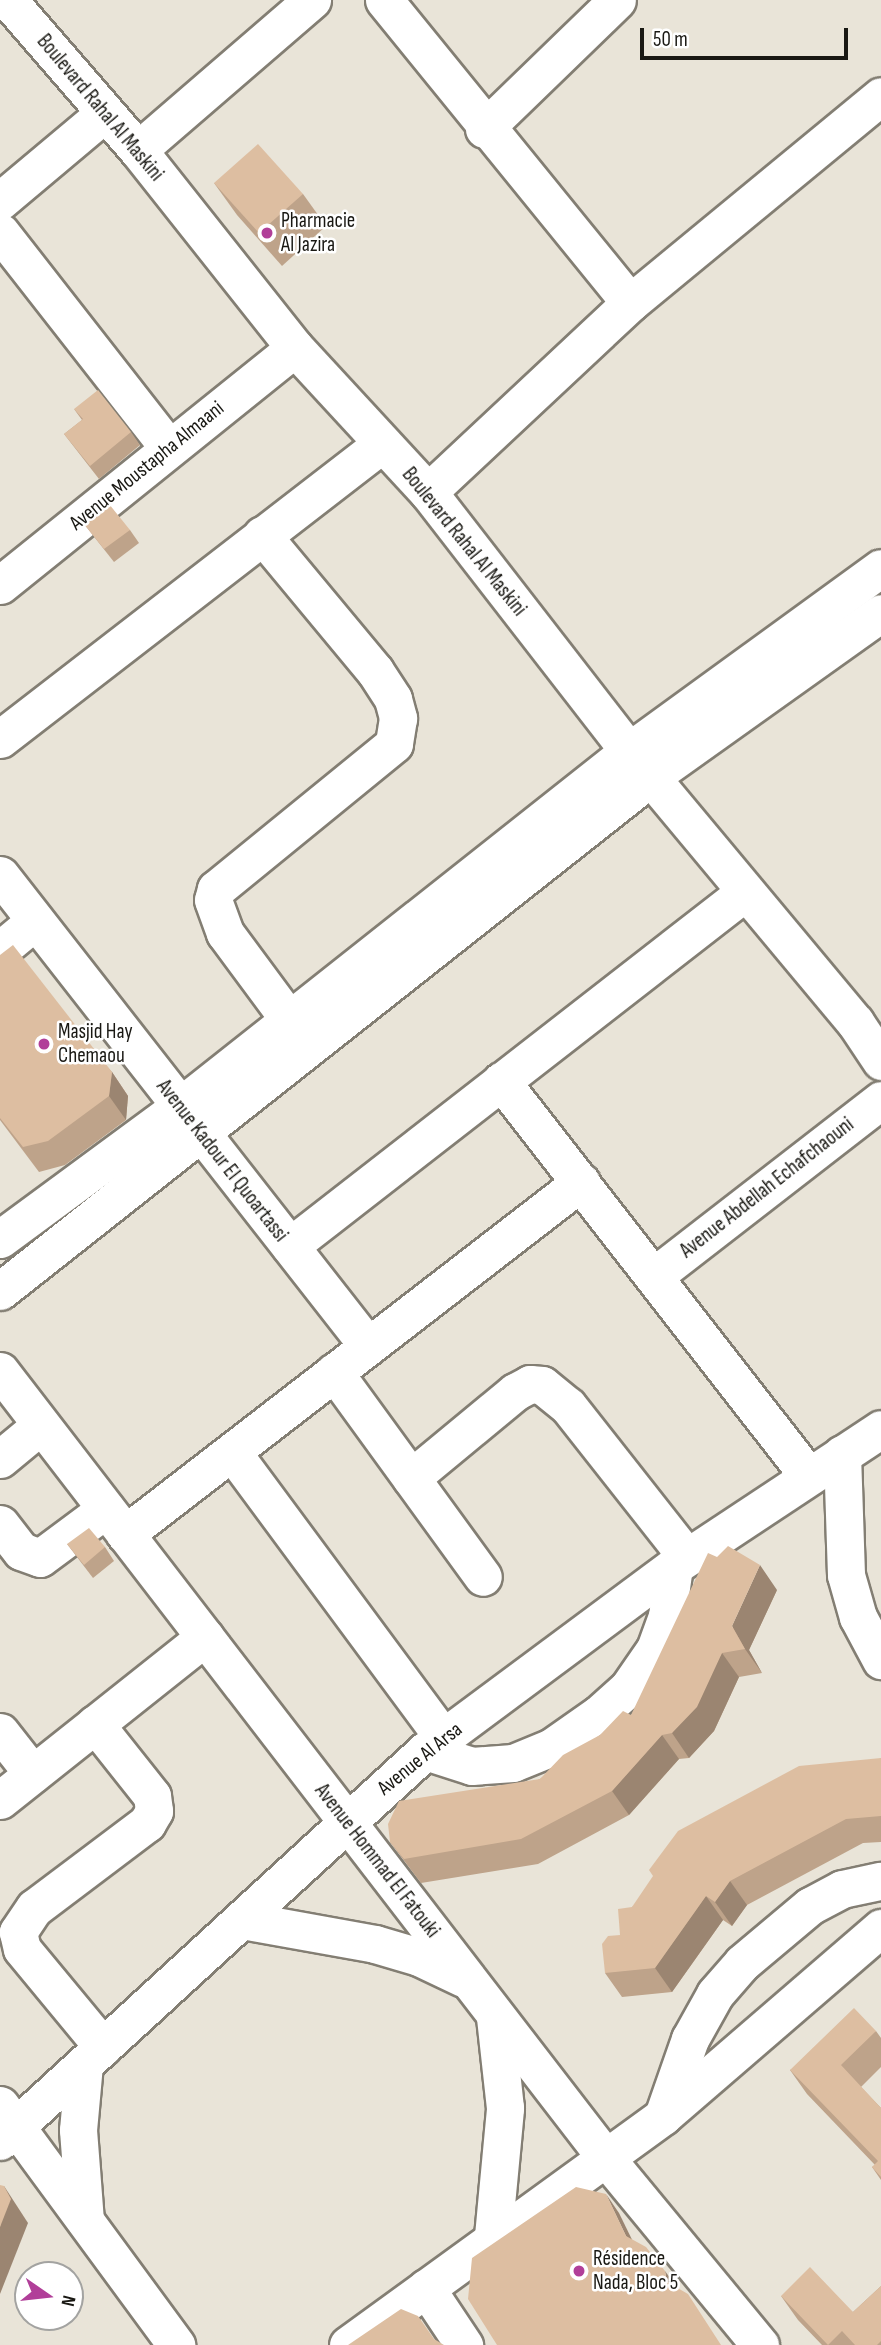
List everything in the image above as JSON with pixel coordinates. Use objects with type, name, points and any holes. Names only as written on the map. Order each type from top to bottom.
[{"type":"street","name":"Boulevard Rahal Al Maskini","points":[[8,0],[138,150],[295,348],[428,492],[640,764],[745,892],[868,1012],[881,1061]]},
{"type":"street","points":[[138,150],[312,0]]},
{"type":"street","points":[[384,0],[484,129],[630,303]]},
{"type":"street","points":[[484,129],[617,0]]},
{"type":"street","points":[[428,492],[630,303],[881,96]]},
{"type":"street","points":[[0,201],[105,113]]},
{"type":"street","points":[[0,232],[169,448]]},
{"type":"street","name":"Avenue Moustapha Almaani","points":[[0,585],[295,348]]},
{"type":"street","points":[[0,739],[381,444]]},
{"type":"street","points":[[262,535],[375,671],[393,699],[398,718],[394,744],[216,889],[213,900],[225,933],[299,1032]]},
{"type":"street","points":[[0,1291],[189,1121],[640,764],[881,568]]},
{"type":"street","points":[[640,764],[881,613]]},
{"type":"street","name":"Avenue Kadour El Quoartassi","points":[[0,875],[189,1121],[368,1346]]},
{"type":"street","points":[[290,1246],[745,892]]},
{"type":"street","points":[[0,950],[35,921]]},
{"type":"street","points":[[501,1081],[808,1475]]},
{"type":"street","name":"Avenue Abdellah Echafchaouni","points":[[653,1276],[881,1100]]},
{"type":"street","points":[[0,1239],[189,1121]]},
{"type":"street","points":[[0,1524],[21,1551],[40,1558],[116,1521],[232,1452],[580,1182]]},
{"type":"street","name":"Avenue Hommad El Fatouki","points":[[0,1371],[605,2157],[760,2345]]},
{"type":"street","points":[[334,1372],[483,1577]]},
{"type":"street","points":[[232,1452],[435,1744],[472,1766],[513,1763],[552,1747],[600,1714],[628,1688],[655,1649],[667,1616],[680,1562],[568,1406],[542,1385],[530,1384],[515,1392],[411,1478]]},
{"type":"street","points":[[0,1459],[41,1425]]},
{"type":"street","name":"Avenue Al Arsa","points":[[5,2124],[93,2056],[242,1920],[346,1820],[435,1744],[680,1562],[881,1429]]},
{"type":"street","points":[[842,1454],[846,1575],[858,1617],[881,1660]]},
{"type":"street","points":[[0,1800],[205,1637]]},
{"type":"street","points":[[86,2222],[78,2130],[93,2056],[22,1949],[18,1932],[34,1908],[147,1823],[154,1811],[152,1796],[95,1724]]},
{"type":"street","points":[[0,1732],[33,1774]]},
{"type":"street","points":[[663,2116],[690,2039],[715,1994],[742,1963],[810,1906],[842,1889],[881,1881]]},
{"type":"street","points":[[242,1920],[374,1944],[419,1957],[470,1982]]},
{"type":"street","points":[[348,2345],[494,2236],[663,2116],[881,1928]]},
{"type":"street","points":[[494,2236],[505,2108],[495,2014]]},
{"type":"street","points":[[5,2124],[86,2222],[176,2345]]},
{"type":"street","points":[[426,2288],[464,2345]]},
{"type":"building","points":[[258,144],[303,194],[259,233],[214,183]]},
{"type":"building","points":[[98,390],[131,432],[90,466],[64,434],[83,419],[74,409]]},
{"type":"building","points":[[109,504],[130,530],[104,549],[84,524]]},
{"type":"building","name":"Masjid Hay Chemaou","points":[[13,945],[112,1072],[109,1096],[48,1141],[23,1147],[0,1118],[0,955]]},
{"type":"building","points":[[89,1528],[105,1547],[84,1565],[67,1544]]},
{"type":"building","points":[[728,1546],[760,1565],[732,1626],[745,1649],[722,1653],[697,1707],[672,1733],[662,1735],[612,1791],[521,1839],[404,1859],[390,1842],[388,1824],[399,1801],[540,1779],[563,1755],[600,1735],[623,1711],[631,1715],[708,1553],[717,1557]]},
{"type":"building","points":[[881,1758],[881,1816],[846,1819],[730,1881],[715,1902],[706,1896],[655,1968],[605,1973],[602,1944],[608,1936],[620,1935],[618,1909],[632,1907],[653,1876],[649,1870],[678,1831],[799,1766]]},
{"type":"building","points":[[854,2008],[876,2031],[841,2065],[881,2108],[881,2177],[872,2167],[878,2161],[790,2070]]},
{"type":"building","points":[[0,2185],[4,2186],[11,2199],[0,2227]]},
{"type":"building","name":"Résidence Nada, Bloc 5","points":[[576,2187],[606,2194],[626,2236],[646,2247],[665,2271],[667,2282],[688,2294],[721,2345],[497,2345],[468,2299],[472,2258]]},
{"type":"building","points":[[810,2267],[853,2312],[881,2286],[881,2341],[877,2345],[855,2345],[842,2331],[828,2345],[781,2296]]},
{"type":"building","points":[[401,2309],[418,2316],[434,2339],[444,2345],[348,2345]]},
{"type":"place","name":"Pharmacie Al Jazira","points":[[267,233]]},
{"type":"place","name":"Masjid Hay Chemaou","points":[[44,1044]]},
{"type":"place","name":"Résidence Nada, Bloc 5","points":[[579,2271]]}]
